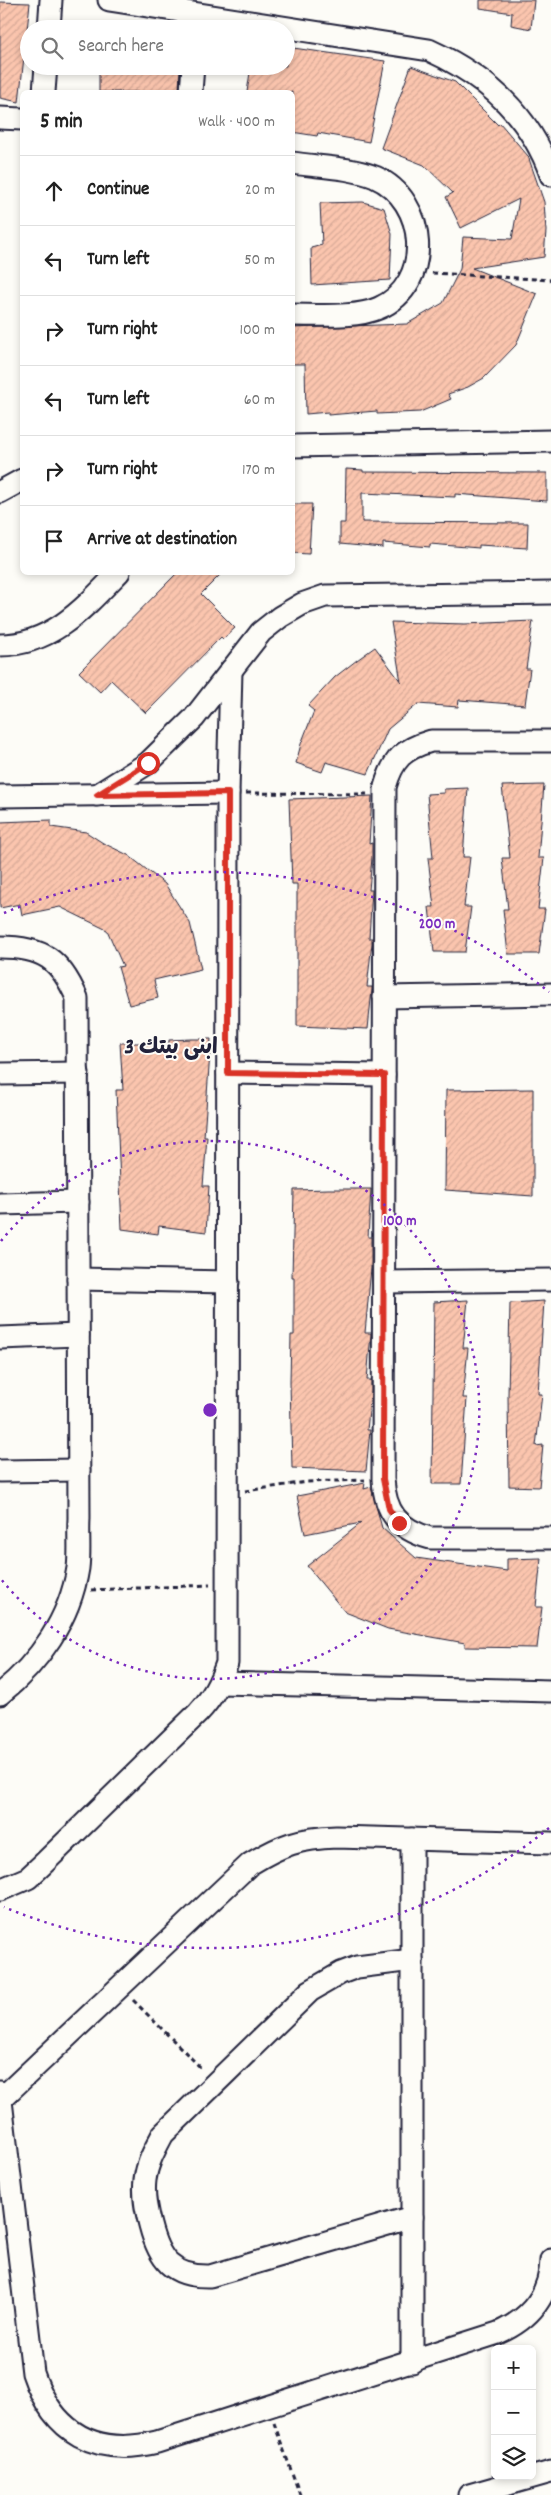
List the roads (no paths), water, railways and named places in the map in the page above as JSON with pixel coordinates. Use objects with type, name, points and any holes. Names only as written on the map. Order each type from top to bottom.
[{"type":"street","points":[[49,20],[51,0]]},
{"type":"street","points":[[109,0],[191,20]]},
{"type":"street","points":[[295,33],[429,50],[456,62],[481,78],[503,98],[523,121],[539,146],[551,175]]},
{"type":"street","points":[[44,90],[45,75]]},
{"type":"street","points":[[191,90],[192,75]]},
{"type":"street","points":[[0,118],[20,119]]},
{"type":"street","points":[[295,164],[358,172],[376,178],[391,188],[404,201],[413,217],[418,235],[418,254],[414,272],[406,287],[394,300],[379,308],[362,313],[295,316]]},
{"type":"street","points":[[295,446],[551,440]]},
{"type":"street","points":[[0,492],[20,481]]},
{"type":"street","points":[[0,645],[18,645],[47,635],[73,618],[116,575]]},
{"type":"street","points":[[97,795],[148,763],[194,718],[231,670],[268,627],[302,604],[325,596],[551,593]]},
{"type":"street","points":[[0,1890],[11,1887],[28,1878],[198,1713],[211,1699],[220,1683],[227,1663],[228,793],[231,670]]},
{"type":"street","points":[[551,741],[430,741],[414,746],[400,756],[390,770],[385,794],[383,1479],[389,1509],[399,1523],[413,1533],[430,1538],[551,1538]]},
{"type":"street","points":[[0,796],[228,793]]},
{"type":"street","points":[[0,947],[29,949],[51,959],[67,976],[77,998],[78,1073],[78,1568],[66,1609],[46,1647],[18,1680],[0,1694]]},
{"type":"street","points":[[384,997],[551,994]]},
{"type":"street","points":[[0,1074],[78,1073]]},
{"type":"street","points":[[228,1073],[384,1075]]},
{"type":"street","points":[[0,1204],[78,1202]]},
{"type":"street","points":[[78,1279],[228,1282]]},
{"type":"street","points":[[384,1282],[551,1280]]},
{"type":"street","points":[[0,1338],[78,1335]]},
{"type":"street","points":[[0,1471],[78,1470]]},
{"type":"street","points":[[220,1683],[551,1691]]},
{"type":"street","points":[[551,1843],[313,1838],[276,1848],[250,1864],[120,1987],[0,2095],[34,2373],[41,2395],[53,2414],[70,2430],[90,2441],[112,2447],[135,2447],[412,2362],[514,2326],[528,2315],[539,2302],[546,2287],[551,2260]]},
{"type":"street","points":[[412,1839],[412,2362]]},
{"type":"street","points":[[412,1960],[357,1968],[325,1981],[310,1991],[163,2134],[151,2156],[145,2180],[144,2205],[156,2248],[165,2261],[178,2271],[194,2276],[210,2276],[412,2217]]},
{"type":"street","points":[[469,2495],[551,2472]]},
{"type":"district","name":"ابنى بيتك 3","points":[[171,1048]]}]
